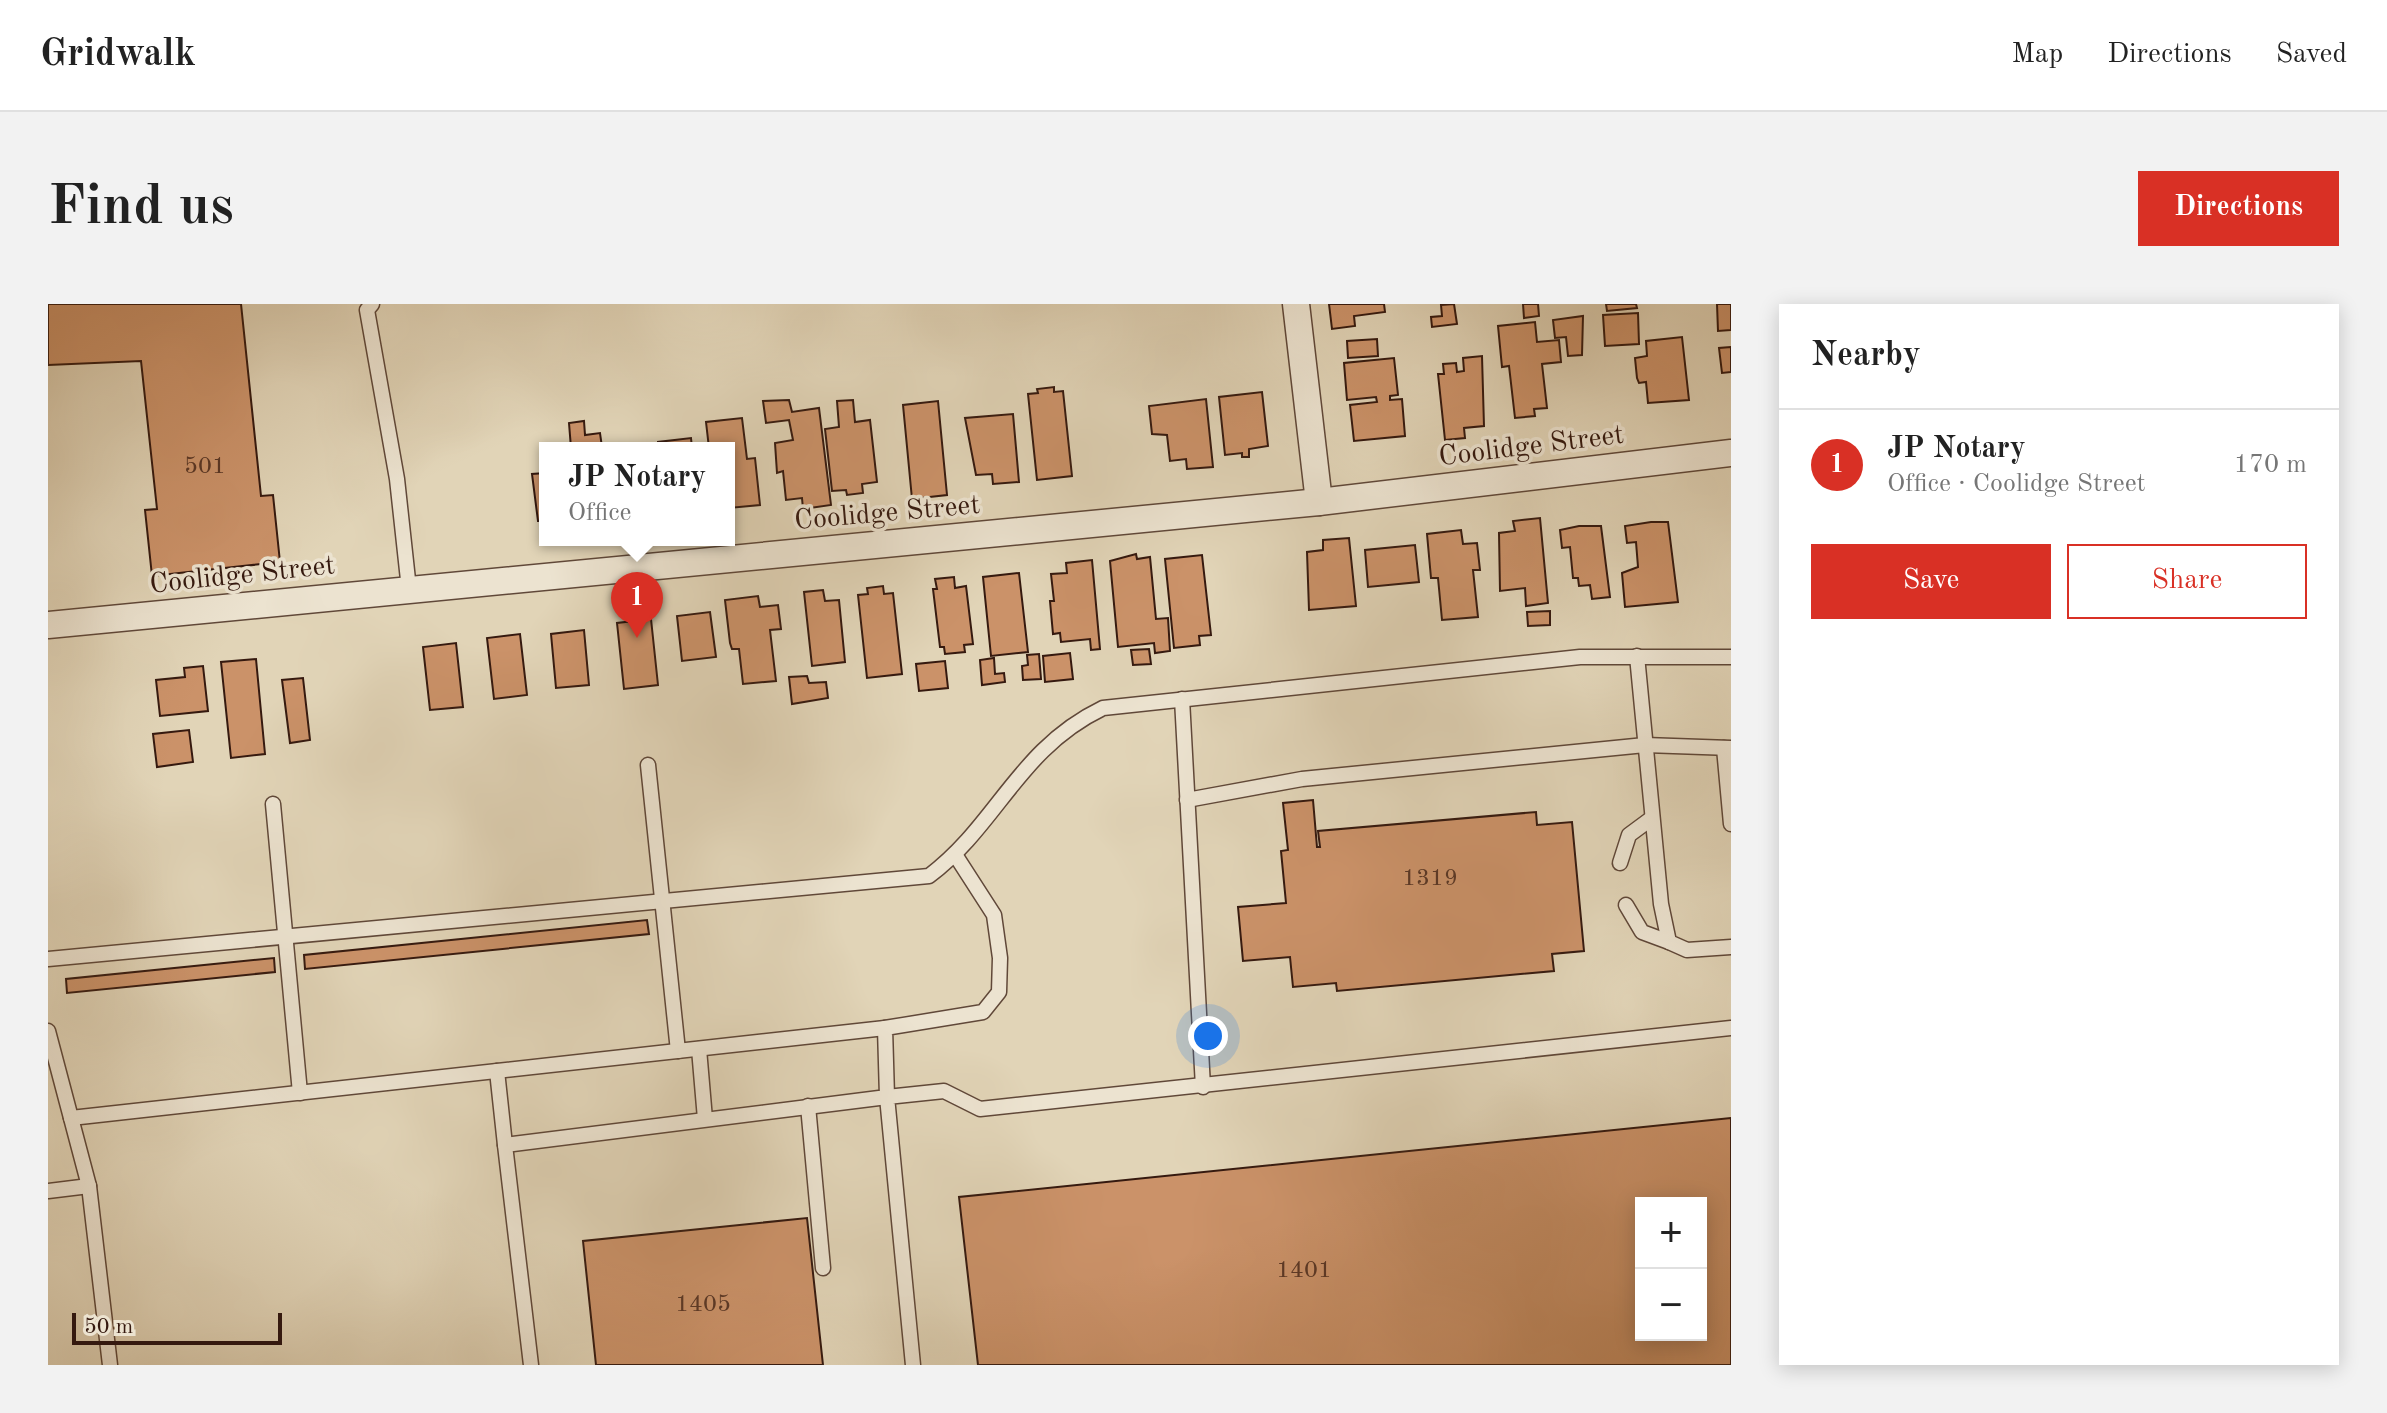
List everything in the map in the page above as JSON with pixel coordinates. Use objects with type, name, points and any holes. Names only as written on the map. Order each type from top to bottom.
[{"type":"street","points":[[1296,304],[1319,502]]},
{"type":"street","name":"Coolidge Street","points":[[48,625],[1319,502],[1731,453]]},
{"type":"lane","points":[[372,304],[367,310],[397,479],[409,589]]},
{"type":"lane","points":[[1637,656],[1661,904],[1669,942]]},
{"type":"lane","points":[[48,959],[929,876],[956,856],[1034,755],[1077,721],[1103,708],[1580,657],[1731,657]]},
{"type":"lane","points":[[1182,699],[1203,1087]]},
{"type":"lane","points":[[1187,800],[1302,779],[1645,745],[1728,748],[1731,824]]},
{"type":"lane","points":[[648,765],[678,1051]]},
{"type":"lane","points":[[273,804],[300,1093]]},
{"type":"lane","points":[[1620,863],[1629,835],[1652,818]]},
{"type":"lane","points":[[71,1118],[885,1028],[983,1012],[999,992],[1000,958],[994,915],[956,856]]},
{"type":"lane","points":[[1626,905],[1642,932],[1687,950],[1731,947]]},
{"type":"lane","points":[[885,1028],[887,1097],[913,1365]]},
{"type":"lane","points":[[505,1145],[944,1091],[980,1109],[1731,1028]]},
{"type":"lane","points":[[48,1031],[89,1186],[110,1365]]},
{"type":"lane","points":[[699,1049],[705,1119]]},
{"type":"lane","points":[[497,1071],[531,1365]]},
{"type":"lane","points":[[808,1106],[823,1268]]},
{"type":"lane","points":[[48,1191],[89,1186]]},
{"type":"building","points":[[48,304],[241,304],[261,496],[273,495],[280,562],[152,576],[145,510],[157,509],[141,361],[48,365]]},
{"type":"building","points":[[1329,304],[1384,304],[1385,312],[1354,316],[1355,326],[1332,329]]},
{"type":"building","points":[[1454,304],[1457,324],[1432,327],[1431,317],[1442,316],[1441,305]]},
{"type":"building","points":[[1523,304],[1538,304],[1539,316],[1524,318]]},
{"type":"building","points":[[1606,304],[1636,304],[1637,308],[1607,311]]},
{"type":"building","points":[[1717,304],[1731,304],[1731,330],[1718,331]]},
{"type":"building","points":[[1638,313],[1639,344],[1605,346],[1603,315]]},
{"type":"building","points":[[1583,316],[1582,355],[1568,356],[1566,337],[1555,338],[1553,320]]},
{"type":"building","points":[[1535,322],[1537,342],[1559,340],[1561,362],[1542,364],[1547,408],[1534,409],[1535,416],[1515,418],[1509,366],[1502,367],[1498,326]]},
{"type":"building","points":[[1682,337],[1689,400],[1648,403],[1646,382],[1639,383],[1635,358],[1647,356],[1646,341]]},
{"type":"building","points":[[1377,339],[1378,356],[1348,358],[1347,341]]},
{"type":"building","points":[[1731,347],[1731,372],[1722,373],[1719,348]]},
{"type":"building","points":[[1482,356],[1484,426],[1464,428],[1465,438],[1445,440],[1438,374],[1444,374],[1443,364],[1456,363],[1457,372],[1464,371],[1463,358]]},
{"type":"building","points":[[1394,358],[1398,395],[1390,396],[1390,400],[1402,399],[1405,436],[1354,441],[1350,405],[1377,402],[1376,397],[1347,400],[1344,363]]},
{"type":"building","points":[[1054,387],[1054,392],[1063,391],[1072,476],[1037,480],[1028,394],[1038,393],[1037,389]]},
{"type":"building","points":[[1262,392],[1268,446],[1249,449],[1249,457],[1242,457],[1242,453],[1225,455],[1219,397]]},
{"type":"building","points":[[1206,399],[1213,467],[1187,469],[1186,459],[1170,461],[1167,435],[1152,434],[1149,406]]},
{"type":"building","points":[[789,400],[792,412],[819,408],[831,505],[803,509],[802,498],[786,500],[783,471],[777,473],[775,443],[793,440],[789,420],[766,423],[763,401]]},
{"type":"building","points":[[853,400],[855,422],[870,420],[877,482],[862,484],[863,493],[847,495],[846,490],[832,491],[825,429],[839,427],[837,401]]},
{"type":"building","points":[[938,401],[947,495],[912,499],[903,405]]},
{"type":"building","points":[[1013,414],[1019,482],[993,484],[992,474],[976,475],[965,418]]},
{"type":"building","points":[[742,418],[747,459],[755,458],[760,505],[735,507],[735,442],[708,442],[706,422]]},
{"type":"building","points":[[584,421],[585,435],[600,433],[601,442],[571,442],[569,423]]},
{"type":"building","points":[[691,438],[691,442],[658,442]]},
{"type":"building","points":[[539,473],[539,521],[538,521],[532,474]]},
{"type":"building","points":[[1540,518],[1548,603],[1526,606],[1525,588],[1500,591],[1499,533],[1515,531],[1513,521]]},
{"type":"building","points":[[1668,522],[1678,602],[1625,607],[1622,573],[1638,567],[1636,542],[1627,543],[1625,526]]},
{"type":"building","points":[[1601,526],[1610,597],[1592,599],[1590,585],[1579,586],[1578,578],[1573,578],[1570,547],[1562,548],[1560,530]]},
{"type":"building","points":[[1461,530],[1463,544],[1477,543],[1480,570],[1473,570],[1478,617],[1442,620],[1438,578],[1431,578],[1427,534]]},
{"type":"building","points":[[1349,538],[1356,606],[1309,610],[1307,552],[1323,550],[1323,540]]},
{"type":"building","points":[[1415,545],[1419,582],[1368,587],[1365,550]]},
{"type":"building","points":[[1136,554],[1137,559],[1150,557],[1156,619],[1168,618],[1170,651],[1155,653],[1154,643],[1118,647],[1110,561]]},
{"type":"building","points":[[1202,555],[1211,635],[1199,636],[1200,645],[1174,648],[1165,559]]},
{"type":"building","points":[[1092,560],[1100,649],[1091,650],[1090,639],[1061,642],[1060,633],[1053,634],[1050,601],[1054,601],[1051,574],[1067,573],[1066,563]]},
{"type":"building","points":[[1019,573],[1028,652],[991,656],[983,577]]},
{"type":"building","points":[[954,577],[955,588],[966,586],[973,644],[964,645],[965,652],[945,654],[944,647],[940,647],[933,589],[937,589],[935,579]]},
{"type":"building","points":[[883,586],[884,594],[893,593],[902,674],[867,678],[858,595],[868,594],[867,588]]},
{"type":"building","points":[[823,590],[825,601],[839,600],[845,662],[812,666],[804,592]]},
{"type":"building","points":[[758,596],[760,607],[778,605],[781,629],[770,630],[776,681],[743,684],[739,649],[732,649],[730,643],[725,600]]},
{"type":"building","points":[[1550,611],[1550,625],[1528,626],[1527,612]]},
{"type":"building","points":[[710,612],[716,657],[682,661],[677,616]]},
{"type":"building","points":[[651,619],[658,685],[624,689],[617,623]]},
{"type":"building","points":[[584,630],[589,685],[556,688],[551,634]]},
{"type":"building","points":[[520,634],[527,695],[494,699],[487,638]]},
{"type":"building","points":[[456,643],[463,707],[430,710],[423,647]]},
{"type":"building","points":[[1149,649],[1151,664],[1133,665],[1131,650]]},
{"type":"building","points":[[1070,653],[1073,679],[1045,682],[1043,656]]},
{"type":"building","points":[[1039,654],[1041,679],[1023,680],[1022,666],[1028,665],[1027,655]]},
{"type":"building","points":[[994,658],[995,674],[1004,673],[1005,682],[982,685],[980,660]]},
{"type":"building","points":[[256,659],[265,754],[231,758],[221,662]]},
{"type":"building","points":[[945,661],[948,688],[919,691],[916,664]]},
{"type":"building","points":[[203,666],[208,711],[160,716],[156,680],[185,677],[184,668]]},
{"type":"building","points":[[807,676],[809,683],[826,682],[828,698],[792,704],[789,677]]},
{"type":"building","points":[[303,678],[310,740],[290,743],[282,680]]},
{"type":"building","points":[[189,730],[193,762],[157,767],[153,734]]},
{"type":"building","points":[[1313,800],[1317,847],[1320,847],[1318,831],[1536,812],[1537,825],[1572,822],[1584,951],[1552,954],[1554,971],[1337,991],[1336,983],[1293,987],[1290,957],[1243,961],[1238,907],[1286,903],[1281,851],[1288,850],[1283,803]]},
{"type":"building","points":[[647,920],[649,934],[305,969],[304,955]]},
{"type":"building","points":[[274,958],[275,972],[67,993],[66,979]]},
{"type":"building","points":[[1731,1118],[1731,1365],[978,1365],[959,1197]]},
{"type":"building","points":[[807,1218],[823,1365],[596,1365],[583,1241]]},
{"type":"place","name":"JP Notary","points":[[637,638]]}]
